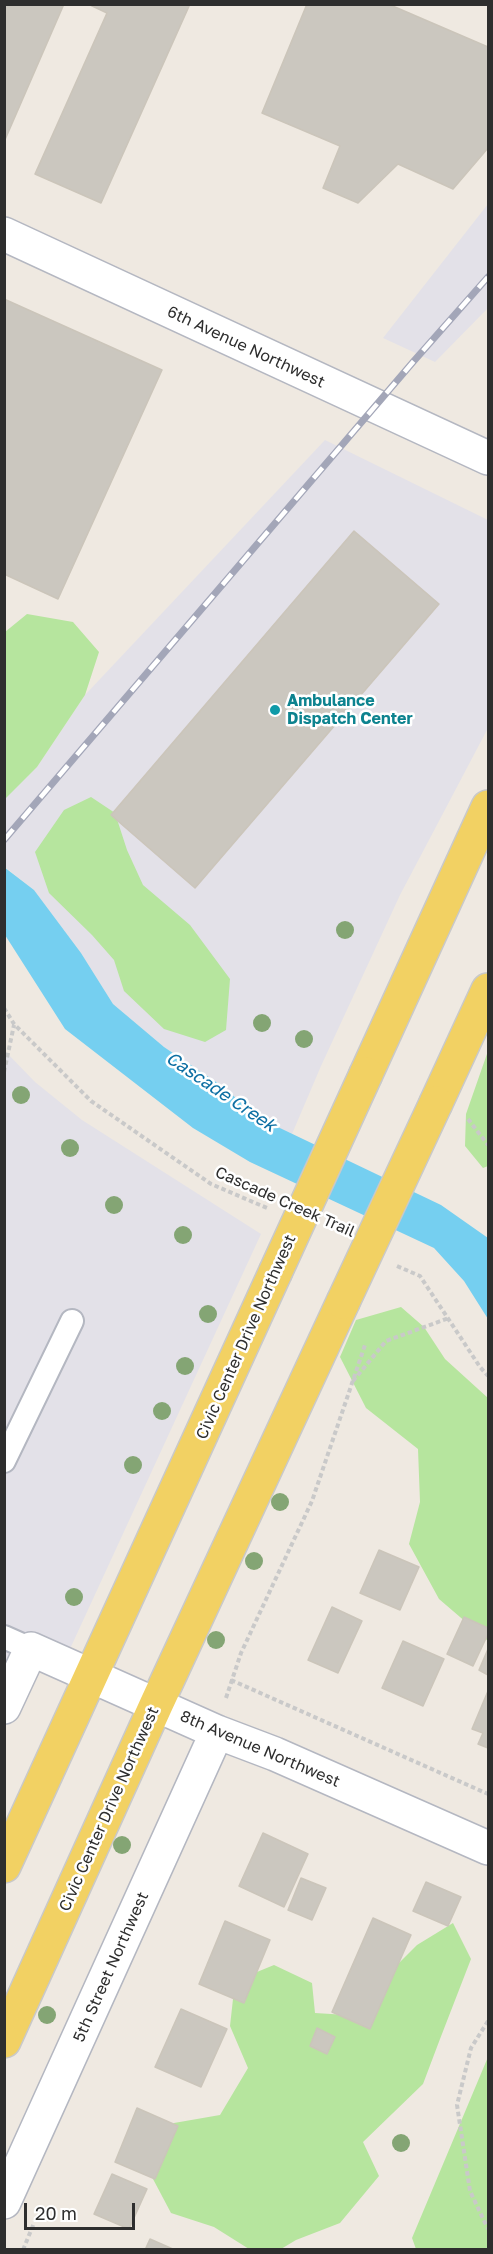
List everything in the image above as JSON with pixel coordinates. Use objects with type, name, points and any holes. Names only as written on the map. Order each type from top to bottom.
[{"type":"main road","name":"Civic Center Drive Northwest","points":[[4,1866],[489,807]]},
{"type":"main road","name":"Civic Center Drive Northwest","points":[[4,2041],[156,1705],[343,1302],[450,1109],[489,990]]},
{"type":"street","name":"6th Avenue Northwest","points":[[4,234],[489,458]]},
{"type":"street","name":"8th Avenue Northwest","points":[[18,1643],[217,1732],[275,1754],[489,1848]]},
{"type":"street","points":[[4,1707],[18,1643]]},
{"type":"street","name":"5th Street Northwest","points":[[4,2202],[217,1732]]},
{"type":"lane","points":[[4,1461],[72,1321]]},
{"type":"path","name":"Cascade Creek Trail","points":[[4,1008],[14,1024],[92,1101],[211,1184],[274,1211]]},
{"type":"path","points":[[4,1072],[14,1024]]},
{"type":"path","points":[[450,1109],[489,1145]]},
{"type":"path","points":[[389,1262],[420,1276],[480,1367],[489,1376]]},
{"type":"path","points":[[217,1732],[240,1653],[312,1501],[351,1383],[386,1341],[449,1318]]},
{"type":"path","points":[[231,1680],[489,1794]]},
{"type":"path","points":[[489,2020],[471,2048],[457,2105],[470,2191],[489,2229]]},
{"type":"shaded area","points":[[488,204],[488,308],[435,362],[383,338]]},
{"type":"shaded area","points":[[325,440],[488,520],[488,728],[400,895],[292,1134],[259,1118],[222,1086],[164,1047],[113,1004],[81,953],[34,890],[5,867],[4,799],[37,767],[85,695]]},
{"type":"shaded area","points":[[5,1051],[35,1082],[82,1120],[261,1234],[69,1651],[5,1684]]},
{"type":"green space","points":[[27,614],[73,622],[99,652],[85,695],[37,767],[5,799],[5,632]]},
{"type":"green space","points":[[91,797],[115,813],[127,850],[143,885],[190,925],[230,979],[226,1030],[205,1042],[164,1029],[124,991],[114,960],[49,893],[35,852],[64,810]]},
{"type":"green space","points":[[488,1051],[488,1166],[483,1168],[465,1146],[466,1114]]},
{"type":"green space","points":[[401,1307],[424,1327],[445,1359],[488,1398],[488,1641],[439,1599],[409,1544],[420,1502],[418,1449],[366,1408],[340,1357],[356,1320]]},
{"type":"green space","points":[[453,1923],[471,1959],[423,2084],[363,2142],[379,2176],[340,2223],[296,2240],[281,2249],[249,2249],[214,2227],[171,2213],[153,2179],[152,2134],[174,2123],[220,2115],[248,2068],[230,2026],[235,1981],[274,1965],[312,1983],[315,2013],[347,2015],[417,1945]]},
{"type":"green space","points":[[488,2057],[488,2249],[416,2249],[412,2238]]},
{"type":"water","name":"Cascade Creek","points":[[4,867],[34,890],[81,953],[113,1004],[164,1047],[222,1086],[259,1118],[441,1205],[488,1238],[488,1319],[464,1281],[434,1248],[250,1162],[193,1128],[65,1029],[5,935]]},
{"type":"building","points":[[4,4],[64,4],[4,142]]},
{"type":"building","points":[[88,4],[190,4],[101,203],[35,174],[107,13]]},
{"type":"building","points":[[307,4],[388,4],[488,47],[488,148],[453,189],[398,164],[358,203],[323,188],[340,146],[262,113]]},
{"type":"building","points":[[4,299],[162,370],[58,599],[4,574]]},
{"type":"building","name":"Ambulance Dispatch Center","points":[[354,531],[439,604],[195,888],[111,815]]},
{"type":"building","points":[[379,1550],[419,1567],[400,1610],[360,1593]]},
{"type":"building","points":[[332,1607],[362,1621],[338,1673],[308,1660]]},
{"type":"building","points":[[464,1617],[488,1628],[488,1634],[473,1666],[447,1654]]},
{"type":"building","points":[[403,1641],[444,1659],[423,1706],[382,1688]]},
{"type":"building","points":[[488,1649],[488,1675],[479,1670]]},
{"type":"building","points":[[488,1691],[488,1748],[478,1744],[483,1733],[472,1729]]},
{"type":"building","points":[[263,1833],[308,1854],[284,1907],[239,1886]]},
{"type":"building","points":[[301,1878],[326,1888],[312,1920],[288,1910]]},
{"type":"building","points":[[426,1882],[461,1897],[448,1926],[413,1911]]},
{"type":"building","points":[[373,1918],[411,1935],[370,2029],[332,2012]]},
{"type":"building","points":[[225,1921],[270,1940],[244,2003],[199,1984]]},
{"type":"building","points":[[181,2009],[227,2029],[201,2087],[155,2067]]},
{"type":"building","points":[[317,2028],[335,2037],[327,2054],[310,2046]]},
{"type":"building","points":[[137,2108],[178,2126],[155,2179],[115,2162]]},
{"type":"building","points":[[112,2174],[147,2189],[129,2229],[94,2214]]},
{"type":"building","points":[[150,2239],[175,2250],[145,2250]]},
{"type":"railway","points":[[4,840],[488,277]]},
{"type":"place","name":"Ambulance Dispatch Center","points":[[275,710]]}]
